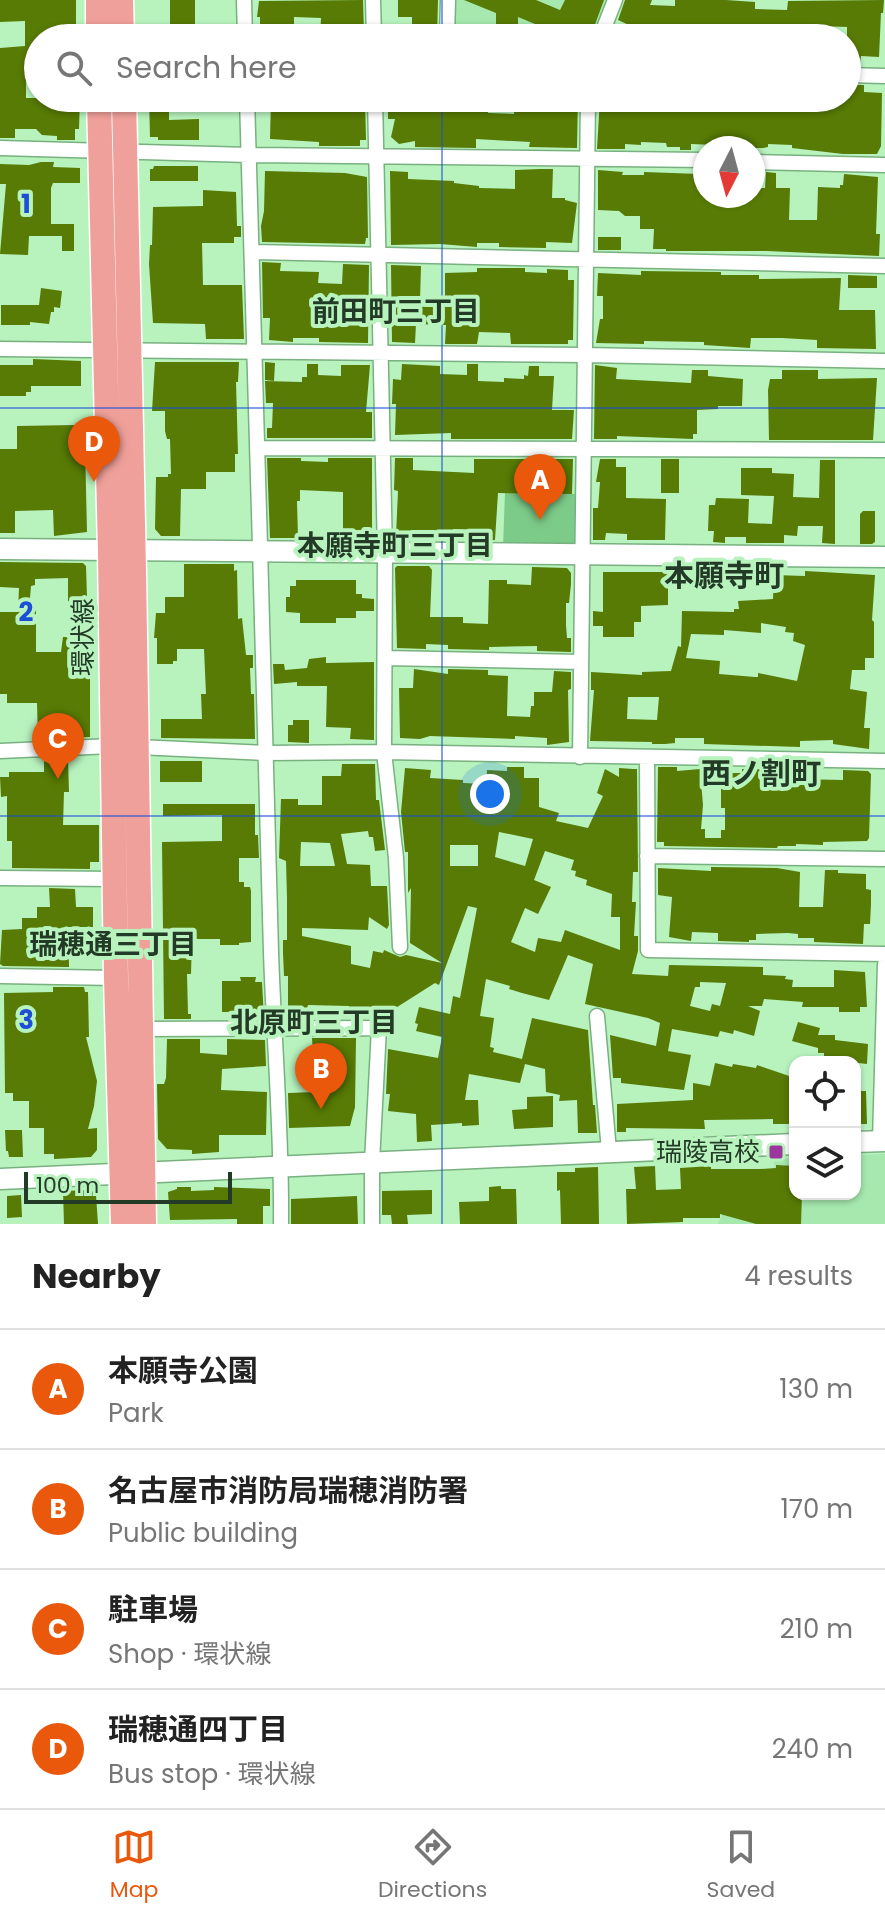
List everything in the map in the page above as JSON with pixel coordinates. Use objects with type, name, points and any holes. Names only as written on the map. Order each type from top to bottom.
[{"type":"main road","points":[[98,0],[98,24]]},
{"type":"main road","points":[[121,0],[122,24]]},
{"type":"main road","name":"環状線","points":[[103,112],[113,149]]},
{"type":"main road","name":"環状線","points":[[121,112],[113,149],[116,352],[122,550],[138,747],[140,1029],[133,1172],[123,1224]]},
{"type":"main road","name":"環状線","points":[[122,550],[112,746],[116,978],[133,1172],[144,1224]]},
{"type":"street","points":[[244,0],[245,24]]},
{"type":"street","points":[[373,0],[374,24]]},
{"type":"street","points":[[447,24],[448,0]]},
{"type":"street","points":[[606,24],[615,0]]},
{"type":"street","points":[[861,75],[885,76]]},
{"type":"street","points":[[247,112],[273,1028],[282,1164],[281,1224]]},
{"type":"street","points":[[375,112],[385,554],[384,752],[396,858],[400,947]]},
{"type":"street","points":[[580,757],[588,112]]},
{"type":"street","points":[[0,148],[249,155],[693,160]]},
{"type":"street","points":[[765,162],[885,165]]},
{"type":"street","points":[[252,252],[885,266]]},
{"type":"street","points":[[0,349],[885,361]]},
{"type":"street","points":[[258,448],[885,450]]},
{"type":"street","points":[[0,549],[885,557]]},
{"type":"street","points":[[385,658],[581,662]]},
{"type":"street","points":[[0,751],[112,746]]},
{"type":"street","points":[[138,747],[266,753],[384,752],[885,761]]},
{"type":"street","points":[[647,758],[648,950],[885,954]]},
{"type":"street","points":[[647,856],[885,859]]},
{"type":"street","points":[[0,878],[114,879]]},
{"type":"street","points":[[861,1142],[882,1141],[885,964]]},
{"type":"street","points":[[0,976],[116,978]]},
{"type":"street","points":[[597,1016],[609,1151]]},
{"type":"street","points":[[140,1029],[379,1028],[372,1224]]},
{"type":"street","points":[[0,1179],[282,1164],[789,1144]]},
{"type":"shaded area","points":[[455,0],[606,0],[599,24],[456,24]]},
{"type":"shaded area","points":[[505,492],[576,494],[576,548],[503,547]]},
{"type":"shaded area","points":[[885,1154],[885,1224],[718,1224],[728,1200],[777,1213],[774,1159],[789,1158],[789,1200],[861,1200],[861,1155]]},
{"type":"building","points":[[0,0],[76,0],[76,24],[0,22]]},
{"type":"building","points":[[170,0],[195,0],[195,24],[170,24]]},
{"type":"building","points":[[363,0],[364,24],[321,24],[321,18],[294,17],[294,24],[260,24],[260,17],[257,17],[259,1]]},
{"type":"building","points":[[398,0],[438,0],[437,24],[412,24],[412,17],[398,17]]},
{"type":"building","points":[[464,0],[536,0],[560,10],[565,0],[604,0],[595,24],[535,24],[518,17],[518,24],[496,24],[496,13]]},
{"type":"building","points":[[625,0],[652,0],[650,5],[675,6],[675,0],[726,0],[755,2],[755,9],[787,10],[788,1],[884,0],[879,57],[861,56],[861,24],[627,24],[618,20]]},
{"type":"building","points":[[24,46],[24,112],[80,112],[75,140],[57,140],[57,136],[42,135],[36,129],[15,129],[15,138],[0,138],[0,48]]},
{"type":"building","points":[[861,85],[864,85],[864,92],[882,93],[881,146],[877,154],[843,154],[792,148],[792,145],[768,144],[765,148],[765,136],[693,136],[691,150],[667,147],[666,143],[641,142],[641,145],[625,144],[625,149],[597,149],[599,112],[861,112]]},
{"type":"building","points":[[149,112],[169,112],[169,120],[199,119],[199,140],[158,140],[158,137],[150,137]]},
{"type":"building","points":[[271,112],[365,112],[366,140],[360,140],[360,146],[319,146],[319,142],[270,139]]},
{"type":"building","points":[[388,112],[578,112],[577,148],[529,147],[530,142],[476,139],[476,148],[415,147],[415,141],[399,144],[391,137],[395,119],[388,119]]},
{"type":"building","points":[[54,162],[53,167],[80,168],[80,183],[53,183],[51,188],[51,224],[74,224],[74,251],[62,251],[62,236],[29,236],[28,255],[0,254],[6,184],[0,184],[0,164],[29,165]]},
{"type":"building","points":[[154,166],[198,166],[198,181],[150,181],[150,169]]},
{"type":"building","points":[[553,169],[552,198],[565,198],[577,203],[572,243],[546,242],[546,248],[499,247],[499,243],[477,243],[477,247],[391,245],[390,171],[408,172],[408,179],[515,189],[515,170]]},
{"type":"building","points":[[598,170],[623,172],[622,175],[644,175],[644,172],[693,174],[693,208],[765,208],[766,172],[776,173],[776,188],[790,188],[789,220],[817,220],[818,187],[840,188],[844,174],[878,177],[876,234],[880,234],[879,256],[653,249],[654,229],[640,229],[640,216],[598,210]]},
{"type":"building","points":[[265,171],[345,173],[367,177],[368,238],[365,244],[262,242]]},
{"type":"building","points":[[203,190],[236,192],[237,226],[241,226],[241,237],[234,237],[234,243],[202,243],[203,285],[242,285],[244,339],[206,339],[205,324],[153,323],[149,264],[153,207],[203,206]]},
{"type":"building","points":[[598,237],[621,237],[621,250],[598,250]]},
{"type":"building","points":[[262,262],[281,263],[280,271],[319,272],[318,283],[342,284],[343,264],[369,265],[368,343],[319,342],[319,338],[293,338],[293,342],[269,340],[270,318],[263,318]]},
{"type":"building","points":[[391,265],[421,266],[420,301],[445,302],[445,273],[477,272],[477,268],[525,268],[525,272],[547,273],[547,269],[568,270],[568,280],[574,280],[573,340],[568,340],[568,344],[511,344],[510,333],[479,332],[477,344],[445,344],[446,325],[416,324],[415,343],[392,342]]},
{"type":"building","points":[[641,271],[721,272],[721,275],[759,275],[759,279],[841,278],[839,310],[875,310],[876,349],[817,348],[817,340],[782,338],[751,338],[750,348],[704,345],[704,342],[596,343],[600,319],[603,319],[603,296],[597,296],[598,273],[641,275]]},
{"type":"building","points":[[848,275],[877,276],[877,288],[848,288]]},
{"type":"building","points":[[41,288],[62,291],[60,308],[54,307],[49,324],[1,325],[1,305],[39,305]]},
{"type":"building","points":[[33,359],[81,361],[81,386],[31,386],[31,392],[26,392],[26,396],[0,396],[0,365],[33,365]]},
{"type":"building","points":[[155,362],[239,362],[235,472],[206,472],[206,489],[181,489],[180,536],[161,536],[155,529],[156,477],[171,474],[165,411],[152,411]]},
{"type":"building","points":[[265,362],[275,363],[274,381],[265,380]]},
{"type":"building","points":[[307,364],[318,364],[318,375],[341,376],[341,365],[370,365],[366,412],[372,412],[372,438],[267,438],[267,428],[272,428],[273,403],[266,403],[265,381],[302,382],[302,377],[307,377]]},
{"type":"building","points":[[402,364],[440,366],[440,374],[467,375],[467,364],[478,364],[478,381],[504,382],[504,378],[524,379],[524,375],[528,376],[529,366],[539,366],[539,376],[554,376],[552,410],[574,410],[572,439],[451,439],[451,433],[395,435],[393,379],[401,380]]},
{"type":"building","points":[[595,365],[617,368],[616,379],[691,383],[692,370],[708,370],[708,376],[743,379],[742,406],[697,410],[697,434],[693,434],[693,439],[617,436],[617,439],[594,439]]},
{"type":"building","points":[[782,370],[818,370],[818,379],[877,378],[873,440],[769,440],[770,379],[782,379]]},
{"type":"building","points":[[75,425],[75,446],[85,446],[87,532],[54,536],[53,510],[15,511],[15,533],[0,533],[0,449],[17,449],[17,426]]},
{"type":"building","points":[[267,458],[328,462],[328,458],[372,458],[372,534],[343,533],[343,492],[300,490],[300,501],[297,501],[298,538],[270,538]]},
{"type":"building","points":[[395,458],[413,458],[413,470],[474,473],[474,459],[573,459],[572,494],[498,493],[495,540],[483,540],[480,530],[453,529],[453,536],[396,536],[398,491],[394,490]]},
{"type":"building","points":[[600,459],[616,459],[616,467],[626,467],[626,498],[666,499],[665,540],[627,540],[627,534],[606,533],[605,540],[593,540],[593,508],[598,508],[600,482],[596,482]]},
{"type":"building","points":[[661,459],[679,459],[679,493],[661,493]]},
{"type":"building","points":[[820,460],[835,460],[835,544],[822,543],[823,526],[798,526],[797,536],[784,535],[784,543],[746,543],[746,537],[725,537],[725,543],[713,542],[714,531],[708,531],[709,505],[715,505],[716,498],[749,499],[748,523],[772,524],[774,496],[741,495],[741,468],[772,468],[772,473],[794,474],[793,497],[819,498]]},
{"type":"building","points":[[875,511],[875,542],[872,544],[860,544],[860,514]]},
{"type":"building","points":[[0,562],[83,563],[86,566],[87,597],[82,597],[82,603],[68,603],[68,578],[35,579],[35,585],[31,586],[29,610],[36,610],[36,652],[61,652],[63,637],[90,637],[90,737],[38,739],[37,703],[7,703],[7,694],[0,694],[0,612],[18,612],[19,588],[0,587]]},
{"type":"building","points":[[184,564],[234,564],[234,571],[237,570],[238,619],[242,618],[246,655],[253,655],[253,668],[250,668],[255,739],[161,738],[161,719],[202,719],[201,694],[206,694],[204,649],[177,649],[177,661],[173,664],[157,664],[157,638],[154,638],[156,613],[165,613],[165,597],[184,597]]},
{"type":"building","points":[[397,566],[429,566],[432,570],[430,617],[463,617],[463,623],[488,624],[489,580],[531,585],[532,567],[567,568],[571,573],[566,625],[567,638],[571,638],[571,652],[537,651],[537,646],[489,647],[489,650],[448,649],[448,645],[426,644],[426,649],[397,648]]},
{"type":"building","points":[[805,571],[875,575],[872,620],[874,658],[865,658],[865,670],[852,670],[850,689],[867,692],[864,728],[870,728],[869,749],[833,744],[833,740],[800,741],[800,747],[704,744],[704,738],[675,738],[675,743],[665,744],[590,741],[594,690],[591,690],[591,672],[642,675],[642,672],[671,671],[678,646],[681,647],[682,611],[734,612],[734,609],[739,609],[738,601],[773,599],[774,575],[805,576]],"holes":[[[761,623],[786,627],[785,632],[794,633],[793,641],[805,645],[797,681],[758,673],[758,677],[719,674],[720,661],[686,658],[691,634],[724,635],[724,630],[761,633]],[[628,697],[659,697],[657,720],[627,719]]]},
{"type":"building","points":[[603,572],[668,572],[668,605],[641,606],[641,622],[634,622],[634,637],[603,637],[603,626],[593,626],[593,611],[603,612]]},
{"type":"building","points":[[296,580],[356,580],[356,594],[374,599],[374,611],[356,611],[356,618],[336,618],[336,623],[300,623],[300,613],[286,612],[286,597],[290,597],[290,586],[296,586]]},
{"type":"building","points":[[326,657],[326,663],[374,662],[374,740],[350,739],[351,728],[326,727],[327,686],[297,686],[297,682],[274,684],[273,664],[284,664],[285,670],[307,668],[309,659]]},
{"type":"building","points":[[414,669],[448,674],[448,669],[488,670],[488,675],[508,676],[507,716],[530,717],[534,692],[552,692],[554,671],[571,672],[571,689],[568,690],[569,742],[547,745],[547,738],[515,736],[515,739],[400,738],[399,688],[413,688]]},
{"type":"building","points":[[293,720],[309,720],[309,743],[288,742],[288,725],[293,725]]},
{"type":"building","points":[[68,758],[69,792],[64,792],[63,825],[99,825],[99,862],[90,862],[90,869],[12,868],[12,841],[7,841],[7,796],[1,797],[0,777],[9,777],[9,772],[44,772],[44,759]]},
{"type":"building","points":[[160,761],[202,761],[202,782],[160,782]]},
{"type":"building","points":[[342,764],[375,764],[376,800],[379,800],[385,850],[375,851],[373,837],[369,837],[368,831],[341,834],[347,864],[370,865],[371,886],[387,886],[389,925],[387,929],[369,917],[368,930],[302,928],[302,936],[351,946],[351,964],[370,968],[373,951],[383,953],[384,950],[400,957],[406,955],[442,963],[410,943],[411,888],[408,893],[408,852],[405,852],[401,812],[405,768],[431,770],[430,778],[486,784],[487,770],[507,771],[507,767],[524,767],[524,778],[539,778],[539,807],[559,813],[556,821],[588,828],[603,796],[597,793],[605,769],[619,777],[619,768],[637,769],[638,872],[633,872],[632,902],[636,902],[634,936],[638,936],[638,951],[632,974],[668,976],[669,965],[763,967],[763,975],[786,976],[785,979],[793,980],[792,987],[834,987],[834,970],[865,972],[867,1007],[860,1007],[860,1012],[839,1012],[839,1007],[802,1007],[803,1002],[764,999],[762,1006],[748,1006],[760,1011],[754,1036],[734,1030],[733,1034],[720,1031],[718,1037],[672,1029],[668,1051],[691,1055],[684,1090],[621,1083],[621,1078],[613,1078],[610,1035],[656,1046],[660,1023],[585,1004],[593,964],[568,955],[549,1000],[486,979],[480,1016],[494,1018],[490,1047],[494,1048],[493,1052],[522,1059],[532,1018],[588,1030],[597,1133],[578,1133],[577,1100],[559,1101],[560,1095],[546,1092],[545,1069],[525,1064],[520,1083],[469,1074],[465,1100],[478,1100],[479,1125],[431,1125],[432,1141],[417,1142],[416,1114],[388,1111],[388,1049],[438,1058],[442,1037],[416,1031],[419,1007],[450,1014],[453,996],[460,998],[477,908],[468,906],[439,985],[435,983],[394,1009],[383,1009],[379,1012],[379,1018],[349,1018],[349,1006],[308,1005],[306,1012],[292,1012],[292,1006],[288,1006],[288,976],[284,976],[287,898],[286,861],[279,858],[281,799],[298,799],[298,805],[322,805],[322,776],[341,776]],"holes":[[[499,832],[533,839],[525,866],[495,857]],[[301,842],[330,843],[335,866],[300,866]],[[450,845],[478,845],[478,866],[450,866]],[[545,851],[574,860],[571,870],[576,871],[575,876],[587,880],[586,885],[612,894],[611,917],[620,917],[620,950],[565,930],[561,942],[538,938],[535,952],[511,942],[525,908],[538,914],[551,887],[534,880]],[[700,982],[726,983],[720,1006],[712,1004],[710,1011],[690,1006],[695,987],[700,987]]]},
{"type":"building","points":[[658,767],[677,767],[677,771],[700,769],[701,829],[705,829],[705,838],[721,838],[721,830],[725,830],[725,808],[721,808],[721,773],[742,773],[742,769],[786,769],[786,775],[797,776],[797,779],[843,780],[843,770],[868,771],[871,774],[869,838],[867,841],[796,844],[777,848],[664,846],[664,842],[657,842]]},
{"type":"building","points":[[163,804],[255,804],[259,858],[239,858],[239,882],[244,882],[244,887],[250,887],[251,891],[251,942],[220,945],[220,939],[192,939],[191,974],[187,974],[188,1014],[191,1014],[191,1019],[164,1019],[162,842],[222,841],[222,815],[163,816]]},
{"type":"building","points":[[711,867],[777,868],[800,872],[799,907],[823,907],[825,870],[866,874],[866,889],[871,890],[871,904],[870,924],[864,924],[863,944],[814,942],[814,938],[798,938],[798,934],[788,933],[756,934],[756,940],[749,942],[718,941],[718,933],[692,932],[691,941],[669,937],[672,897],[658,895],[658,868],[711,871]]},
{"type":"building","points":[[49,888],[75,889],[76,907],[93,907],[93,927],[68,927],[69,967],[3,966],[0,964],[2,930],[22,929],[22,918],[37,918],[37,907],[50,907]]},
{"type":"building","points":[[240,977],[256,977],[255,982],[262,982],[264,1018],[233,1019],[233,1012],[222,1012],[222,981],[241,981]]},
{"type":"building","points":[[53,987],[84,987],[88,992],[89,1037],[86,1037],[97,1081],[88,1129],[97,1128],[97,1150],[91,1157],[54,1159],[54,1154],[44,1154],[44,1128],[29,1128],[29,1101],[13,1101],[13,1093],[5,1093],[4,993],[53,992]]},
{"type":"building","points":[[798,1022],[820,1028],[818,1035],[835,1035],[835,1040],[868,1044],[867,1064],[861,1063],[861,1056],[824,1056],[824,1053],[818,1053],[818,1048],[792,1041]]},
{"type":"building","points":[[312,1038],[356,1038],[355,1107],[350,1126],[289,1128],[288,1093],[315,1092]]},
{"type":"building","points":[[167,1039],[200,1039],[200,1053],[227,1055],[227,1039],[265,1040],[266,1066],[222,1069],[221,1090],[267,1092],[266,1135],[219,1135],[219,1152],[192,1154],[192,1150],[167,1149],[158,1139],[157,1084],[164,1084],[166,1078]]},
{"type":"building","points":[[715,1063],[732,1067],[733,1064],[756,1068],[757,1065],[789,1076],[789,1124],[773,1124],[773,1119],[704,1120],[705,1129],[626,1128],[626,1132],[617,1132],[617,1104],[693,1100],[693,1083],[710,1086]]},
{"type":"building","points":[[861,1091],[866,1091],[867,1124],[861,1124]]},
{"type":"building","points":[[553,1096],[553,1127],[514,1129],[512,1110],[527,1109],[527,1097]]},
{"type":"building","points":[[5,1130],[22,1130],[23,1157],[9,1157]]},
{"type":"building","points":[[776,1165],[789,1166],[789,1200],[802,1200],[801,1224],[756,1224],[720,1214],[720,1218],[683,1218],[683,1222],[627,1224],[626,1189],[636,1189],[634,1167],[655,1166],[656,1190],[681,1189],[680,1168],[776,1168]]},
{"type":"building","points":[[598,1167],[599,1224],[561,1224],[557,1172]]},
{"type":"building","points":[[501,1186],[501,1189],[516,1189],[517,1224],[460,1224],[459,1202],[489,1201],[489,1187]]},
{"type":"building","points":[[177,1187],[191,1187],[191,1191],[214,1190],[214,1187],[270,1189],[270,1206],[263,1206],[263,1224],[237,1224],[237,1219],[170,1220],[168,1192]]},
{"type":"building","points":[[91,1190],[96,1195],[98,1224],[64,1224],[63,1191]]},
{"type":"building","points":[[432,1190],[432,1214],[407,1215],[408,1224],[392,1224],[391,1215],[382,1215],[382,1191]]},
{"type":"building","points":[[21,1195],[22,1217],[7,1218],[7,1196]]},
{"type":"building","points":[[357,1196],[358,1224],[291,1224],[291,1199]]},
{"type":"place","name":"瑞穂通四丁目","points":[[94,482]]},
{"type":"place","name":"本願寺公園","points":[[540,520]]},
{"type":"place","name":"駐車場","points":[[58,779]]},
{"type":"place","name":"名古屋市消防局瑞穂消防署","points":[[321,1109]]},
{"type":"place","name":"瑞陵高校","points":[[776,1152]]},
{"type":"district","name":"前田町三丁目","points":[[396,311]]},
{"type":"district","name":"本願寺町三丁目","points":[[395,545]]},
{"type":"district","name":"本願寺町","points":[[724,575]]},
{"type":"district","name":"西ノ割町","points":[[761,773]]},
{"type":"district","name":"瑞穂通三丁目","points":[[113,944]]},
{"type":"district","name":"北原町三丁目","points":[[314,1022]]}]
